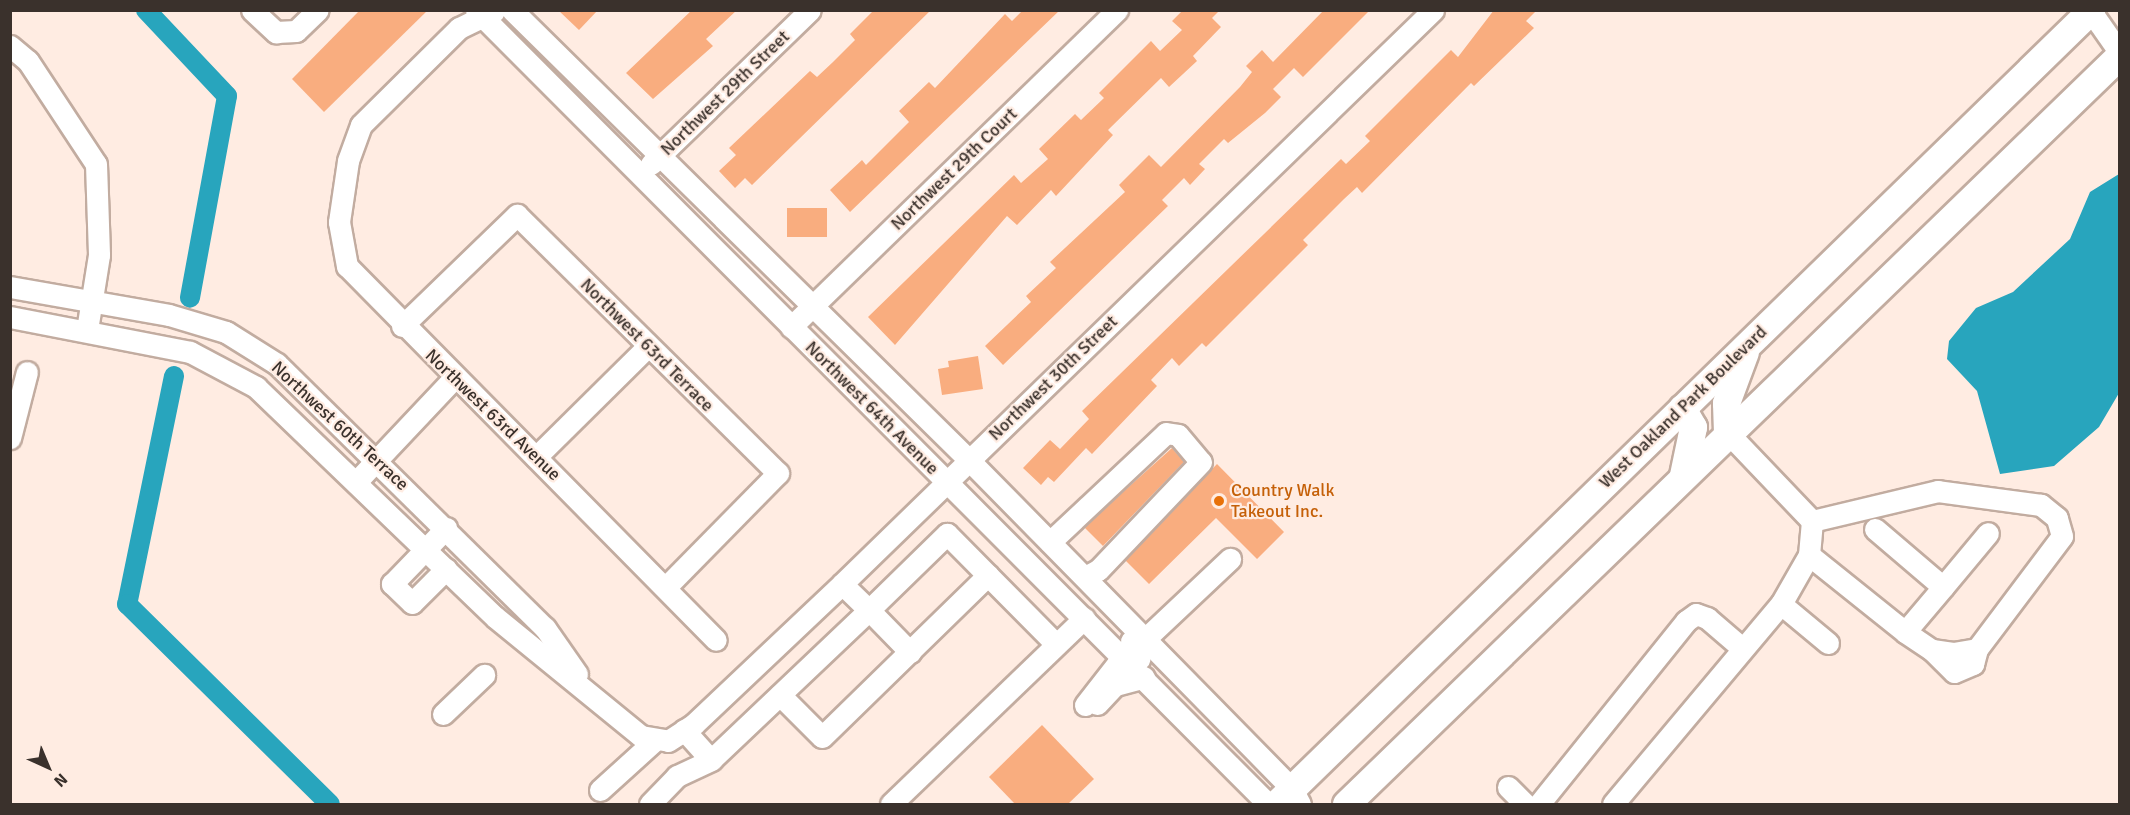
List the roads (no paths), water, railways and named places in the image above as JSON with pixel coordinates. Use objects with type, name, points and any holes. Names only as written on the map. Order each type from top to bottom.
[{"type":"main road","name":"West Oakland Park Boulevard","points":[[1289,799],[1682,408],[2090,11]]},
{"type":"main road","points":[[1346,804],[1727,432],[2120,54]]},
{"type":"main road","points":[[1727,432],[1726,403],[1746,348]]},
{"type":"main road","points":[[1682,408],[1694,427],[1682,476]]},
{"type":"street","points":[[252,10],[276,32],[296,31],[318,10]]},
{"type":"street","name":"Northwest 64th Avenue","points":[[512,10],[1085,577],[1169,664],[1289,799]]},
{"type":"street","name":"Northwest 29th Street","points":[[639,175],[810,10]]},
{"type":"street","name":"Northwest 29th Court","points":[[791,327],[1117,10]]},
{"type":"street","name":"Northwest 30th Street","points":[[600,790],[669,737],[842,584],[946,480],[1433,10]]},
{"type":"street","points":[[2090,11],[2120,54]]},
{"type":"street","name":"Northwest 64th Avenue","points":[[485,14],[639,175],[1099,633],[1129,660],[1268,804]]},
{"type":"street","name":"Northwest 63rd Avenue","points":[[485,14],[459,28],[361,125],[348,161],[339,222],[346,266],[402,326],[667,586],[716,640]]},
{"type":"street","points":[[10,46],[19,67],[96,164],[99,255],[87,330]]},
{"type":"street","name":"Northwest 63rd Terrace","points":[[402,326],[517,215],[647,347],[778,473],[667,586]]},
{"type":"street","name":"Northwest 60th Terrace","points":[[10,287],[92,298],[226,332],[277,364],[378,459],[545,628],[592,694]]},
{"type":"street","name":"Northwest 60th Terrace","points":[[10,317],[87,330],[190,352],[256,387],[495,617],[592,694],[711,759]]},
{"type":"street","points":[[536,457],[647,347]]},
{"type":"street","points":[[10,438],[27,372]]},
{"type":"street","points":[[356,482],[455,377]]},
{"type":"street","points":[[1613,804],[1781,604],[1809,555],[1812,521],[1727,432]]},
{"type":"street","points":[[1050,542],[1166,433],[1178,435],[1201,462],[1098,570],[1085,577]]},
{"type":"street","points":[[1809,555],[1905,632],[1932,650],[1977,649],[2055,551],[2062,536],[2056,518],[2041,505],[1938,491],[1812,521]]},
{"type":"street","points":[[446,528],[424,548],[392,584],[412,603],[446,569]]},
{"type":"street","points":[[1875,529],[1943,587]]},
{"type":"street","points":[[1905,632],[1988,533]]},
{"type":"street","points":[[650,804],[677,776],[711,759],[947,534],[1056,644]]},
{"type":"street","points":[[1099,633],[1128,641],[1145,639],[1230,559]]},
{"type":"street","points":[[780,694],[822,737],[988,575]]},
{"type":"street","points":[[842,584],[910,652]]},
{"type":"street","points":[[1781,604],[1828,643]]},
{"type":"street","points":[[1539,804],[1686,621],[1696,614],[1707,618],[1742,648]]},
{"type":"street","points":[[891,804],[1084,618]]},
{"type":"street","points":[[1144,677],[1114,685],[1088,708],[1100,680],[1129,660],[1169,664]]},
{"type":"street","points":[[443,714],[484,675]]},
{"type":"street","points":[[1508,787],[1525,804]]},
{"type":"water","points":[[2119,174],[2119,393],[2099,427],[2054,466],[2000,474],[1977,391],[1947,359],[1949,341],[1976,308],[2013,292],[2070,239],[2090,192]]},
{"type":"waterway","points":[[146,10],[227,96],[190,298]]},
{"type":"waterway","points":[[174,376],[127,604],[330,804]]},
{"type":"place","name":"Country Walk Takeout Inc.","points":[[1219,501]]}]
